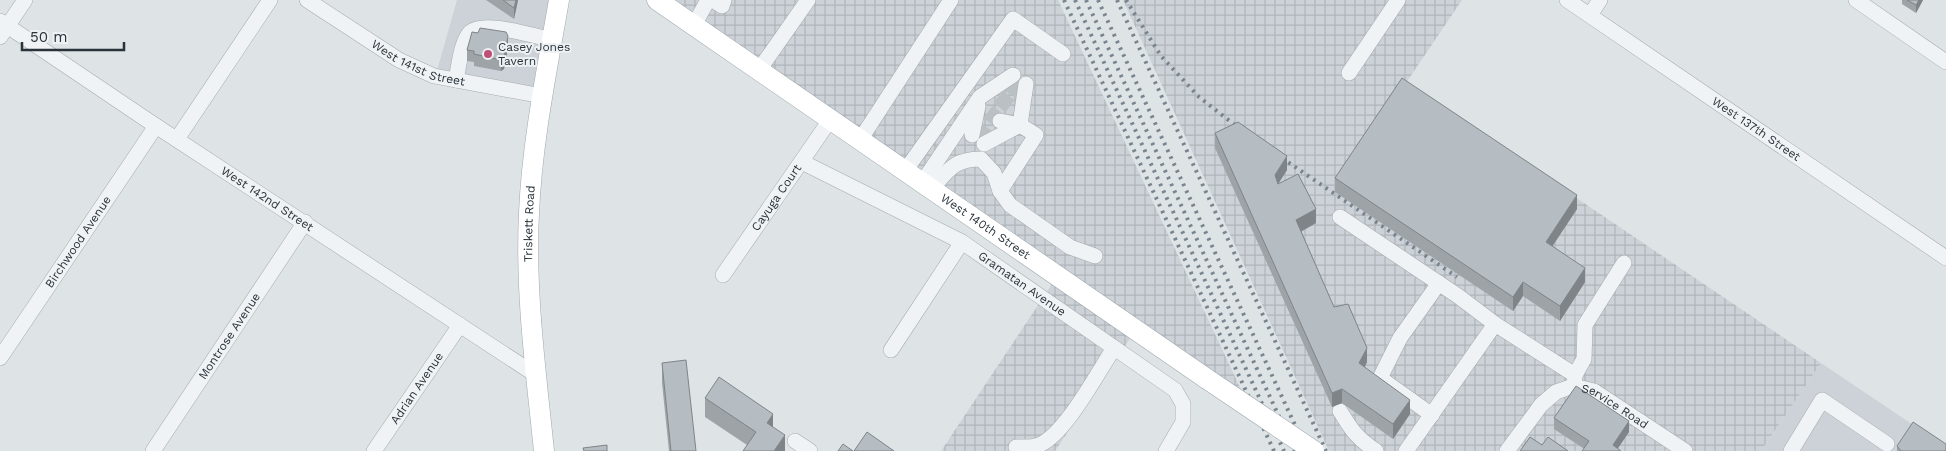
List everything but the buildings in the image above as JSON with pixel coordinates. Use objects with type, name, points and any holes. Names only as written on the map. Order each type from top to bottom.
[{"type":"main road","name":"Triskett Road","points":[[544,451],[531,310],[529,214],[542,96],[559,0]]},
{"type":"main road","name":"West 140th Street","points":[[657,0],[1314,451]]},
{"type":"street","points":[[2,28],[25,0]]},
{"type":"street","points":[[177,139],[270,0]]},
{"type":"street","name":"West 141st Street","points":[[307,0],[399,60],[434,76],[542,96]]},
{"type":"street","points":[[694,25],[708,0]]},
{"type":"street","points":[[713,0],[722,6],[724,0]]},
{"type":"street","points":[[759,70],[808,0]]},
{"type":"street","points":[[860,140],[951,0]]},
{"type":"street","points":[[1349,73],[1398,0]]},
{"type":"street","name":"West 137th Street","points":[[1567,0],[1946,258]]},
{"type":"street","points":[[1590,15],[1600,0]]},
{"type":"street","points":[[1856,0],[1946,62]]},
{"type":"street","points":[[905,171],[1013,19],[1063,54]]},
{"type":"street","name":"West 142nd Street","points":[[2,28],[177,139],[536,374]]},
{"type":"street","points":[[456,80],[460,57],[467,36],[472,30],[477,28],[499,29],[552,40]]},
{"type":"street","points":[[927,186],[980,97],[1011,91]]},
{"type":"street","points":[[980,97],[1011,91]]},
{"type":"street","points":[[1011,91],[1020,125]]},
{"type":"street","points":[[1011,91],[1020,125]]},
{"type":"street","points":[[980,97],[986,129]]},
{"type":"street","points":[[980,97],[986,129]]},
{"type":"street","name":"Cayuga Court","points":[[723,275],[830,120]]},
{"type":"street","points":[[986,129],[1020,125]]},
{"type":"street","points":[[986,129],[1020,125],[1036,135],[1000,191]]},
{"type":"street","name":"Birchwood Avenue","points":[[0,358],[156,126]]},
{"type":"street","points":[[927,186],[952,165],[969,159],[981,160],[994,173],[1000,191],[1010,206],[1070,247],[1095,256]]},
{"type":"street","name":"Gramatan Avenue","points":[[802,162],[962,242],[1176,390],[1183,404],[1183,422],[1166,451]]},
{"type":"street","points":[[1340,217],[1439,283],[1574,381],[1584,359],[1585,325],[1624,263]]},
{"type":"street","name":"Montrose Avenue","points":[[153,451],[305,222]]},
{"type":"street","points":[[891,350],[962,242]]},
{"type":"street","points":[[1432,414],[1380,378],[1400,338],[1439,283]]},
{"type":"street","points":[[1406,451],[1495,324]]},
{"type":"street","name":"Adrian Avenue","points":[[374,451],[460,325]]},
{"type":"street","points":[[1016,447],[1038,446],[1049,439],[1061,427],[1114,348]]},
{"type":"street","name":"Service Road","points":[[1508,451],[1540,405],[1574,381],[1594,391],[1685,451]]},
{"type":"street","points":[[1791,451],[1822,400],[1887,444]]},
{"type":"street","points":[[1340,411],[1359,440],[1376,451]]},
{"type":"street","points":[[795,441],[810,451]]},
{"type":"shaded area","points":[[457,0],[555,0],[538,91],[436,74]]},
{"type":"shaded area","points":[[669,0],[1058,0],[1254,417],[1131,337],[1055,451],[941,451],[1060,272]]},
{"type":"shaded area","points":[[1123,0],[1462,0],[1406,83],[1821,363],[1761,451],[1329,451]]},
{"type":"shaded area","points":[[1821,363],[1946,447],[1946,451],[1761,451]]},
{"type":"tunnel","points":[[1007,83],[1020,92]]},
{"type":"tunnel","points":[[998,97],[1010,106]]},
{"type":"tunnel","points":[[988,112],[1000,121]]},
{"type":"tunnel","points":[[976,129],[989,138]]},
{"type":"railway","points":[[1064,0],[1274,451]]},
{"type":"railway","points":[[1075,0],[1284,451]]},
{"type":"railway","points":[[1086,0],[1295,451]]},
{"type":"railway","points":[[1098,0],[1307,451]]},
{"type":"railway","points":[[1117,0],[1326,451]]},
{"type":"railway","points":[[1126,0],[1161,56],[1199,97],[1245,133]]},
{"type":"railway","points":[[1276,154],[1457,277]]},
{"type":"place","name":"Casey Jones Tavern","points":[[488,54]]}]
